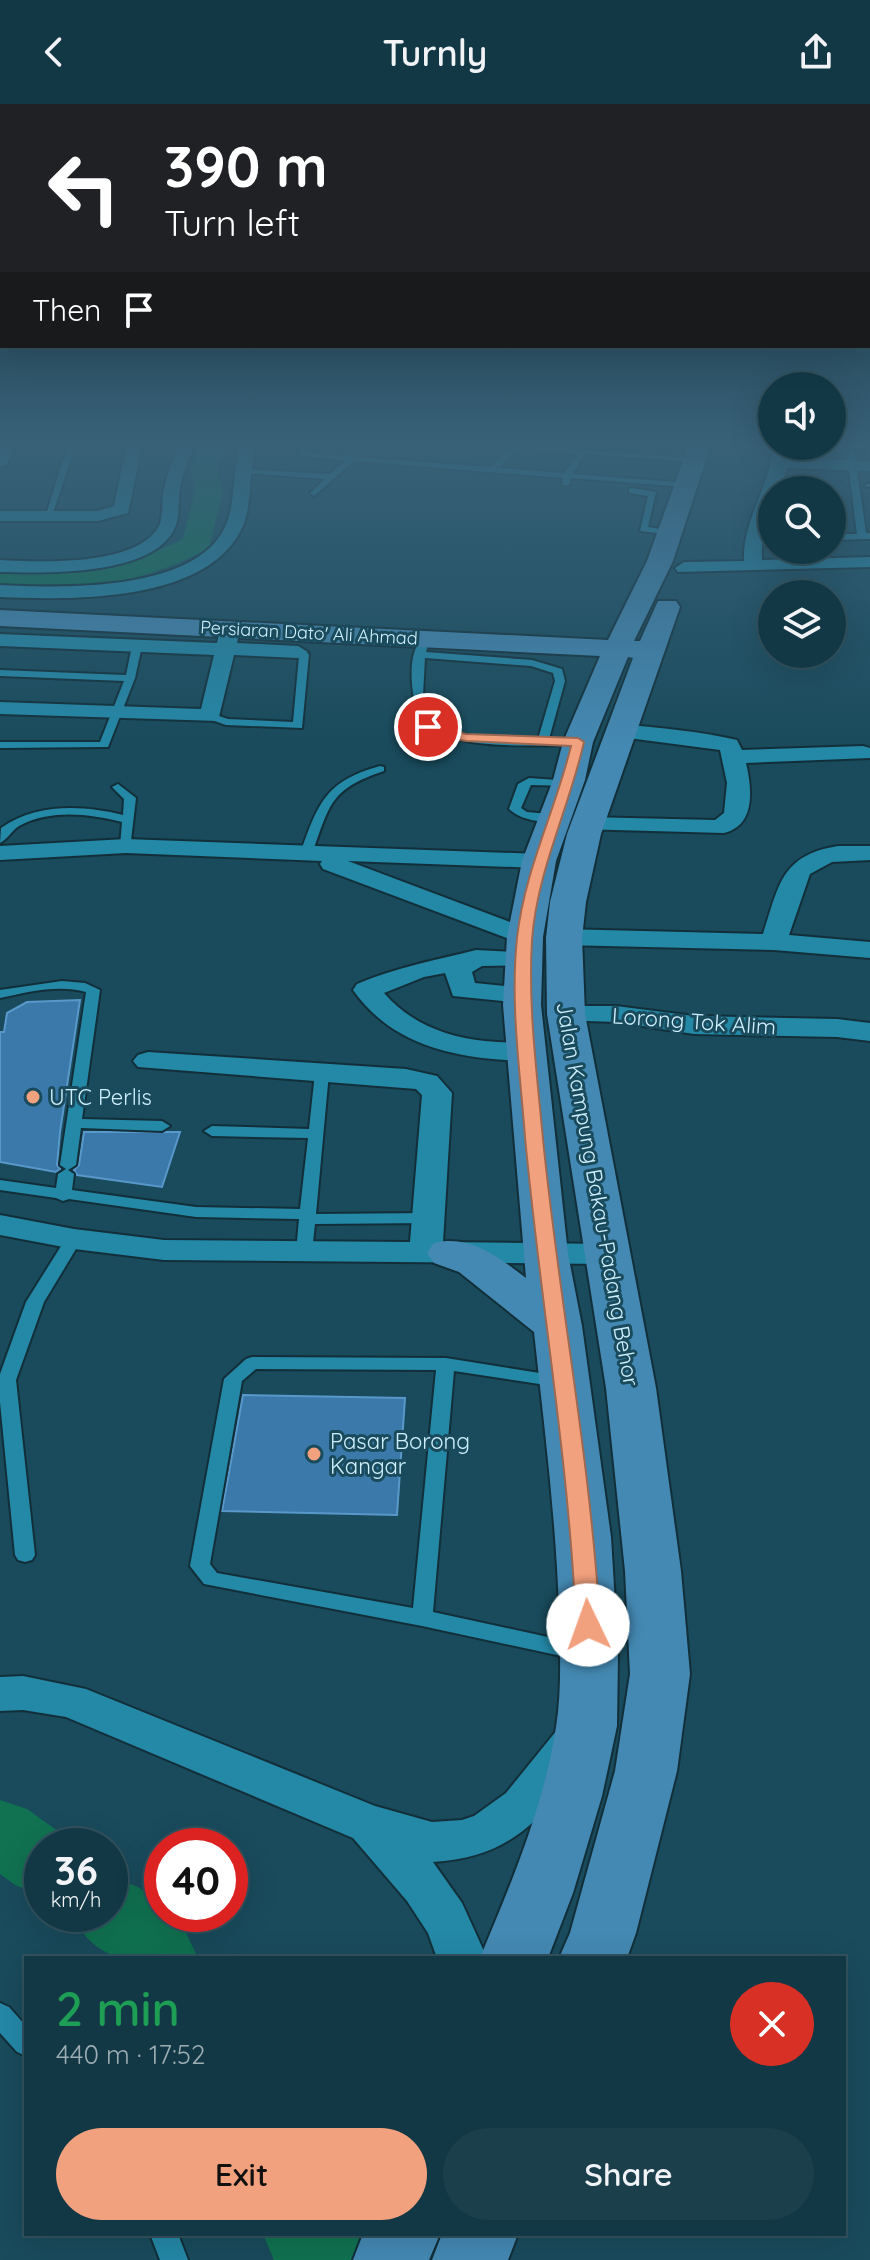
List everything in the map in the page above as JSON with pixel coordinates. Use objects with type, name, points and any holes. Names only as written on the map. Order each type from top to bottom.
[{"type":"street","points":[[0,566],[90,564],[140,548]]},
{"type":"street","points":[[0,591],[63,592],[125,586],[186,570],[206,561],[218,548]]},
{"type":"street","name":"Jalan Kampung Bakau-Padang Behor","points":[[594,1956],[603,1933],[646,1771],[660,1674],[653,1571],[631,1388],[561,974],[537,944],[539,861],[572,821],[602,775],[621,731],[626,650],[660,561],[672,548]]},
{"type":"street","name":"Jalan Kampung Bakau-Padang Behor","points":[[515,1956],[540,1893],[562,1824],[587,1726],[589,1654],[584,1537],[558,1326],[545,1254],[523,995],[572,821],[561,742],[684,568],[683,548]]},
{"type":"street","points":[[750,548],[753,566]]},
{"type":"street","points":[[684,568],[870,562]]},
{"type":"street","name":"Persiaran Dato' Ali Ahmad","points":[[0,618],[227,639],[422,647],[566,646]]},
{"type":"street","points":[[566,646],[600,637],[626,650]]},
{"type":"street","points":[[0,708],[210,716],[227,639]]},
{"type":"street","points":[[0,640],[137,646],[227,639],[298,652]]},
{"type":"street","points":[[566,646],[592,658],[626,650]]},
{"type":"street","points":[[572,821],[643,827],[715,827],[729,824],[739,803],[729,745],[721,741],[621,731]]},
{"type":"street","points":[[733,757],[863,753]]},
{"type":"street","points":[[0,853],[126,846],[539,861]]},
{"type":"street","points":[[774,942],[794,878],[800,870],[819,857],[870,853]]},
{"type":"street","points":[[306,854],[537,944]]},
{"type":"street","points":[[523,995],[463,990],[458,969],[476,958],[537,944],[774,942],[870,950]]},
{"type":"street","points":[[464,964],[440,963],[417,968],[367,990],[373,999],[418,1035],[452,1045],[496,1052],[526,1052]]},
{"type":"street","name":"Lorong Tok Alim","points":[[566,1014],[616,1014],[694,1025],[837,1028],[870,1032]]},
{"type":"street","points":[[148,1061],[426,1082],[437,1093],[435,1242]]},
{"type":"street","points":[[1,1227],[164,1250],[304,1252],[435,1242],[545,1254],[607,1254]]},
{"type":"street","points":[[435,1242],[475,1262],[558,1326]]},
{"type":"street","points":[[0,1694],[23,1693],[71,1701],[368,1824],[432,1842],[463,1840],[490,1830],[522,1807],[587,1726]]},
{"type":"street","points":[[368,1824],[420,1877],[449,1922],[461,1956]]},
{"type":"street","points":[[391,2260],[401,2236]]},
{"type":"street","points":[[470,2260],[479,2236]]},
{"type":"lane","points":[[0,745],[104,745],[130,678],[137,646]]},
{"type":"lane","points":[[422,647],[532,663],[558,671],[561,742],[466,737],[445,734],[428,727],[420,710],[416,686],[422,647]]},
{"type":"lane","points":[[210,716],[226,722],[298,726],[304,654],[298,652]]},
{"type":"lane","points":[[0,673],[130,678]]},
{"type":"lane","points":[[306,854],[319,809],[330,794],[350,780],[380,769]]},
{"type":"lane","points":[[118,787],[130,798],[126,846]]},
{"type":"lane","points":[[0,839],[2,832],[29,817],[86,811],[128,819]]},
{"type":"lane","points":[[0,994],[26,988],[82,985],[93,990],[63,1196]]},
{"type":"lane","points":[[304,1252],[322,1073]]},
{"type":"lane","points":[[74,1123],[162,1126]]},
{"type":"lane","points":[[212,1131],[315,1134]]},
{"type":"lane","points":[[0,1185],[196,1212],[307,1216],[435,1242]]},
{"type":"lane","points":[[25,1555],[7,1380],[35,1302],[74,1239]]},
{"type":"lane","points":[[565,1382],[446,1364],[252,1363],[233,1379],[200,1566],[211,1579],[422,1618],[589,1654]]},
{"type":"lane","points":[[422,1618],[446,1364]]},
{"type":"lane","points":[[0,2015],[24,2042]]},
{"type":"lane","points":[[165,2236],[174,2260]]},
{"type":"building","name":"UTC Perlis","points":[[80,1000],[60,1132],[57,1165],[60,1169],[56,1172],[0,1162],[0,1032],[4,1032],[7,1013],[27,1002]]},
{"type":"building","points":[[84,1132],[180,1132],[162,1187],[77,1175],[74,1170],[79,1165]]},
{"type":"building","name":"Pasar Borong Kangar","points":[[243,1395],[405,1398],[397,1515],[222,1511]]},
{"type":"waterway","points":[[0,581],[53,582],[101,578],[148,566],[189,548]]},
{"type":"waterway","points":[[0,1832],[24,1849]]},
{"type":"waterway","points":[[128,1924],[149,1939],[157,1956]]},
{"type":"waterway","points":[[309,2236],[325,2260]]},
{"type":"place","name":"UTC Perlis","points":[[33,1097]]},
{"type":"place","name":"Pasar Borong Kangar","points":[[314,1454]]},
{"type":"route","points":[[428,727],[445,734],[466,737],[578,742],[568,783],[539,861],[525,937],[522,1005],[545,1254],[558,1326],[584,1537],[588,1625]]}]
